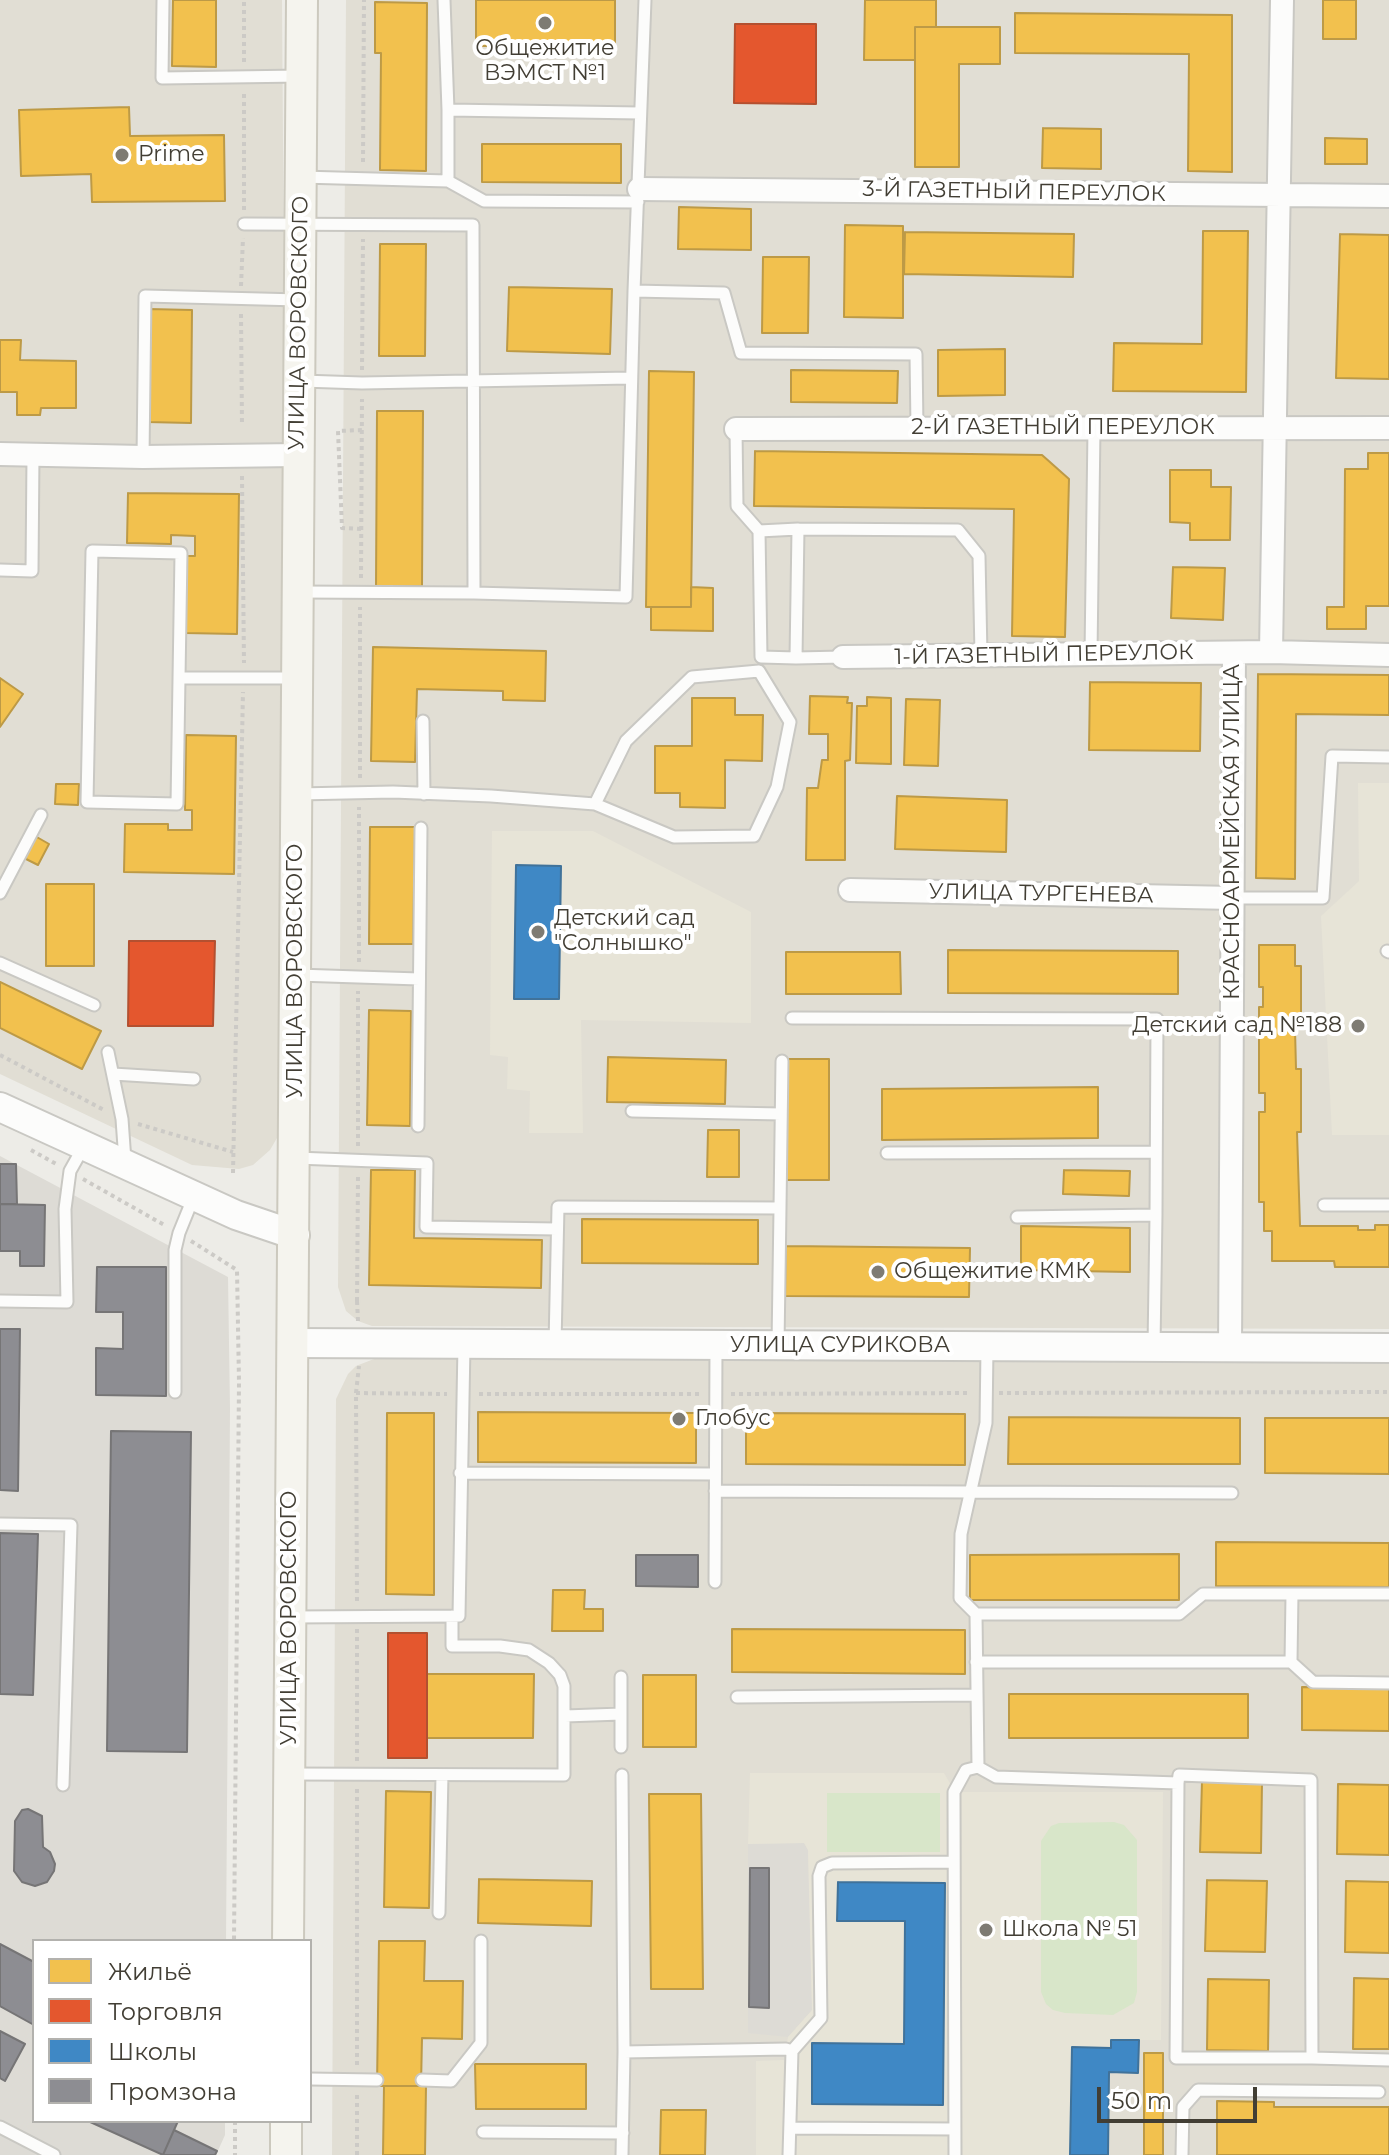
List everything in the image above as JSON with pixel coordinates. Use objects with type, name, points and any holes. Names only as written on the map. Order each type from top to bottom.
[{"type":"main road","name":"УЛИЦА ВОРОВСКОГО","points":[[288,1939],[302,0]]},
{"type":"main road","points":[[286,2123],[286,2155]]},
{"type":"street","name":"КРАСНОАРМЕЙСКАЯ УЛИЦА","points":[[1271,652],[1282,0]]},
{"type":"street","name":"3-Й ГАЗЕТНЫЙ ПЕРЕУЛОК","points":[[638,195],[1389,196]]},
{"type":"street","name":"2-Й ГАЗЕТНЫЙ ПЕРЕУЛОК","points":[[736,429],[1389,428]]},
{"type":"street","points":[[0,454],[143,457],[297,455]]},
{"type":"street","name":"1-Й ГАЗЕТНЫЙ ПЕРЕУЛОК","points":[[843,657],[1271,652],[1389,655]]},
{"type":"street","name":"КРАСНОАРМЕЙСКАЯ УЛИЦА","points":[[1230,1347],[1234,653]]},
{"type":"street","name":"УЛИЦА ТУРГЕНЕВА","points":[[850,890],[1233,898]]},
{"type":"street","points":[[0,1107],[236,1215],[295,1235]]},
{"type":"street","name":"УЛИЦА СУРИКОВА","points":[[292,1343],[1389,1348]]},
{"type":"lane","points":[[163,0],[162,78],[301,76]]},
{"type":"lane","points":[[444,0],[448,181]]},
{"type":"lane","points":[[297,592],[626,597],[630,378],[645,0]]},
{"type":"lane","points":[[448,110],[640,113]]},
{"type":"lane","points":[[301,177],[448,181],[484,201],[638,195]]},
{"type":"lane","points":[[244,224],[473,225],[474,593]]},
{"type":"lane","points":[[634,291],[724,293],[741,353],[916,354],[917,428]]},
{"type":"lane","points":[[143,457],[145,296],[299,300]]},
{"type":"lane","points":[[298,381],[362,383],[630,378]]},
{"type":"lane","points":[[1091,654],[1094,428]]},
{"type":"lane","points":[[736,429],[737,506],[759,531],[761,657],[843,657]]},
{"type":"lane","points":[[0,570],[32,571],[33,455]]},
{"type":"lane","points":[[796,658],[798,529]]},
{"type":"lane","points":[[759,531],[958,530],[979,556],[981,655]]},
{"type":"lane","points":[[92,551],[181,553],[179,678],[177,804],[87,802],[92,551]]},
{"type":"lane","points":[[297,794],[491,796],[595,804],[674,837],[754,836],[777,787],[790,722],[759,671],[692,677],[626,741],[595,804]]},
{"type":"lane","points":[[179,678],[297,678]]},
{"type":"lane","points":[[423,721],[424,794]]},
{"type":"lane","points":[[1233,898],[1323,898],[1332,756],[1389,757]]},
{"type":"lane","points":[[0,893],[41,815]]},
{"type":"lane","points":[[418,1126],[421,828]]},
{"type":"lane","points":[[0,963],[94,1005]]},
{"type":"lane","points":[[296,975],[419,979]]},
{"type":"lane","points":[[792,1018],[1157,1019],[1154,1347]]},
{"type":"lane","points":[[108,1052],[122,1119],[125,1165]]},
{"type":"lane","points":[[778,1345],[782,1061]]},
{"type":"lane","points":[[113,1074],[194,1079]]},
{"type":"lane","points":[[632,1111],[781,1114]]},
{"type":"lane","points":[[0,1301],[67,1302],[65,1209],[70,1171],[84,1146]]},
{"type":"lane","points":[[887,1153],[1156,1152]]},
{"type":"lane","points":[[295,1158],[427,1163],[426,1227],[557,1229]]},
{"type":"lane","points":[[175,1392],[175,1260],[179,1233],[194,1196]]},
{"type":"lane","points":[[1324,1205],[1389,1205]]},
{"type":"lane","points":[[555,1344],[558,1207],[780,1208]]},
{"type":"lane","points":[[1017,1217],[1156,1215]]},
{"type":"lane","points":[[290,1617],[459,1616],[464,1344]]},
{"type":"lane","points":[[715,1582],[716,1345]]},
{"type":"lane","points":[[987,1346],[986,1423],[961,1534],[960,1598],[976,1614],[1179,1614],[1203,1594],[1389,1594]]},
{"type":"lane","points":[[460,1473],[715,1474]]},
{"type":"lane","points":[[715,1491],[1232,1493]]},
{"type":"lane","points":[[0,1524],[71,1525],[63,1785]]},
{"type":"lane","points":[[1291,1662],[1292,1594]]},
{"type":"lane","points":[[976,1614],[978,1767]]},
{"type":"lane","points":[[289,1774],[564,1775],[564,1686],[560,1675],[549,1663],[529,1650],[500,1646],[452,1646],[452,1616]]},
{"type":"lane","points":[[976,1662],[1291,1662],[1313,1682],[1389,1683]]},
{"type":"lane","points":[[621,1677],[621,1747]]},
{"type":"lane","points":[[737,1697],[977,1695]]},
{"type":"lane","points":[[565,1716],[621,1714]]},
{"type":"lane","points":[[955,2155],[954,1792],[966,1770],[978,1767],[996,1777],[1178,1783]]},
{"type":"lane","points":[[439,1913],[442,1775]]},
{"type":"lane","points":[[622,1775],[622,2155]]},
{"type":"lane","points":[[1312,2058],[1311,1780],[1179,1775],[1176,2058],[1389,2060]]},
{"type":"lane","points":[[789,2155],[792,2051],[821,2018],[819,1876],[822,1867],[832,1863],[954,1862]]},
{"type":"lane","points":[[422,2080],[451,2081],[481,2043],[481,1941]]},
{"type":"lane","points":[[624,2052],[792,2051]]},
{"type":"lane","points":[[312,2079],[377,2080]]},
{"type":"lane","points":[[1182,2155],[1183,2107],[1198,2090],[1379,2092]]},
{"type":"lane","points":[[0,2127],[54,2155]]},
{"type":"lane","points":[[790,2128],[955,2129]]},
{"type":"lane","points":[[483,2132],[623,2133]]},
{"type":"path","points":[[244,0],[244,77]]},
{"type":"path","points":[[363,153],[364,0]]},
{"type":"path","points":[[242,425],[244,104]]},
{"type":"path","points":[[358,1321],[363,226]]},
{"type":"path","points":[[361,529],[342,528],[338,431],[362,430]]},
{"type":"path","points":[[233,1173],[244,678],[242,475]]},
{"type":"path","points":[[28,1149],[179,1233],[237,1270],[239,1382],[234,1939]]},
{"type":"path","points":[[359,1365],[356,1393],[1389,1392]]},
{"type":"path","points":[[235,2123],[235,2155]]},
{"type":"shaded area","points":[[0,0],[282,0],[285,429],[280,1123],[270,1150],[253,1165],[239,1169],[192,1165],[0,1074]]},
{"type":"shaded area","points":[[346,0],[1389,0],[1389,1329],[372,1326],[358,1321],[346,1311],[338,1287]]},
{"type":"shaded area","name":"Детский сад №188","points":[[1358,783],[1389,783],[1389,1135],[1332,1135],[1321,916],[1359,881]]},
{"type":"shaded area","points":[[492,831],[593,831],[751,912],[751,1023],[581,1020],[583,1133],[529,1133],[530,1091],[507,1089],[508,1057],[490,1055]]},
{"type":"shaded area","points":[[0,1156],[228,1277],[230,1409],[226,1939],[32,1939],[32,2123],[225,2123],[225,2135],[216,2155],[0,2155]]},
{"type":"shaded area","points":[[379,1357],[1389,1359],[1389,2155],[332,2155],[336,1399],[348,1374],[356,1366]]},
{"type":"shaded area","name":"Школа № 51","points":[[750,1773],[944,1773],[955,1792],[1163,1792],[1161,2040],[1112,2040],[1070,2155],[756,2155],[756,2061],[784,2060],[788,2037],[812,2010],[808,1850],[804,1843],[748,1844]]},
{"type":"shaded area","points":[[804,1843],[808,1850],[812,2010],[788,2037],[748,2033],[748,1844]]},
{"type":"green space","points":[[827,1793],[940,1793],[940,1852],[827,1852]]},
{"type":"green space","points":[[1114,1822],[1124,1825],[1137,1840],[1137,1992],[1134,2003],[1113,2015],[1053,2010],[1046,2004],[1041,1992],[1041,1841],[1051,1826],[1059,1823]]},
{"type":"building: Жильё","points":[[173,0],[216,0],[216,67],[172,66]]},
{"type":"building: Жильё","name":"Общежитие ВЭМСТ №1","points":[[476,0],[615,0],[615,46],[476,46]]},
{"type":"building: Жильё","points":[[865,0],[936,0],[936,27],[915,27],[915,60],[864,60]]},
{"type":"building: Жильё","points":[[1323,0],[1356,0],[1356,39],[1323,39]]},
{"type":"building: Жильё","points":[[375,2],[427,3],[426,171],[380,170],[381,53],[375,53]]},
{"type":"building: Жильё","points":[[1015,13],[1232,15],[1232,172],[1188,171],[1189,54],[1015,53]]},
{"type":"building: Жильё","points":[[915,27],[1000,27],[1000,64],[959,64],[959,167],[915,167]]},
{"type":"building: Жильё","name":"Prime","points":[[129,107],[130,136],[224,135],[225,201],[92,202],[91,174],[21,176],[19,110]]},
{"type":"building: Жильё","points":[[1043,128],[1101,129],[1101,169],[1042,168]]},
{"type":"building: Жильё","points":[[1325,138],[1367,139],[1367,164],[1325,164]]},
{"type":"building: Жильё","points":[[482,144],[621,144],[621,183],[482,182]]},
{"type":"building: Жильё","points":[[679,207],[751,209],[751,250],[678,249]]},
{"type":"building: Жильё","points":[[845,225],[903,226],[903,318],[844,317]]},
{"type":"building: Жильё","points":[[1203,231],[1248,231],[1246,392],[1113,391],[1114,343],[1202,344]]},
{"type":"building: Жильё","points":[[905,232],[1074,234],[1073,277],[904,274]]},
{"type":"building: Жильё","points":[[1340,234],[1389,235],[1389,379],[1336,378]]},
{"type":"building: Жильё","points":[[380,244],[426,244],[425,356],[379,356]]},
{"type":"building: Жильё","points":[[763,257],[809,257],[808,333],[762,333]]},
{"type":"building: Жильё","points":[[509,287],[612,289],[610,354],[507,351]]},
{"type":"building: Жильё","points":[[148,309],[192,310],[191,423],[147,422]]},
{"type":"building: Жильё","points":[[0,340],[21,340],[20,360],[76,361],[76,408],[41,408],[40,415],[17,415],[17,392],[0,392]]},
{"type":"building: Жильё","points":[[1005,349],[1005,395],[938,396],[938,350]]},
{"type":"building: Жильё","points":[[791,370],[898,371],[897,403],[791,402]]},
{"type":"building: Жильё","points":[[649,371],[694,372],[691,607],[646,607]]},
{"type":"building: Жильё","points":[[377,411],[423,411],[422,586],[376,586]]},
{"type":"building: Жильё","points":[[755,451],[1042,455],[1069,479],[1065,637],[1012,636],[1014,509],[754,506]]},
{"type":"building: Жильё","points":[[1368,453],[1389,453],[1389,606],[1366,606],[1366,629],[1327,629],[1327,607],[1344,607],[1345,469],[1368,469]]},
{"type":"building: Жильё","points":[[1170,470],[1211,470],[1211,487],[1231,487],[1230,540],[1190,540],[1190,523],[1170,522]]},
{"type":"building: Жильё","points":[[128,493],[239,494],[237,634],[185,633],[187,556],[195,556],[195,536],[171,535],[171,544],[127,543]]},
{"type":"building: Жильё","points":[[1173,567],[1225,568],[1223,620],[1171,618]]},
{"type":"building: Жильё","points":[[691,587],[713,588],[713,631],[651,630],[651,607],[691,607]]},
{"type":"building: Жильё","points":[[373,647],[546,651],[545,701],[503,700],[503,691],[417,689],[415,762],[371,761]]},
{"type":"building: Жильё","points":[[1258,674],[1389,675],[1389,715],[1296,714],[1295,879],[1256,878]]},
{"type":"building: Жильё","points":[[0,678],[23,694],[0,727]]},
{"type":"building: Жильё","points":[[1090,682],[1201,683],[1200,751],[1089,750]]},
{"type":"building: Жильё","points":[[810,696],[848,697],[847,703],[852,703],[850,760],[845,761],[845,860],[806,860],[807,788],[818,788],[822,760],[828,760],[828,734],[809,734]]},
{"type":"building: Жильё","points":[[867,697],[891,698],[891,764],[856,763],[857,706],[867,706]]},
{"type":"building: Жильё","points":[[692,698],[735,698],[735,715],[763,715],[762,761],[725,760],[725,808],[680,807],[680,793],[655,793],[655,746],[692,746]]},
{"type":"building: Жильё","points":[[906,699],[940,700],[938,766],[904,765]]},
{"type":"building: Жильё","points":[[186,735],[236,736],[234,874],[124,872],[125,824],[168,824],[168,830],[192,830],[192,810],[185,810]]},
{"type":"building: Жильё","points":[[56,784],[79,784],[78,805],[55,804]]},
{"type":"building: Жильё","points":[[897,796],[1007,800],[1006,852],[895,849]]},
{"type":"building: Жильё","points":[[370,827],[415,827],[413,944],[369,944]]},
{"type":"building: Жильё","points":[[35,836],[49,844],[38,865],[24,858]]},
{"type":"building: Жильё","points":[[46,884],[94,884],[94,966],[46,966]]},
{"type":"building: Жильё","points":[[1259,945],[1295,945],[1295,966],[1301,966],[1301,1029],[1295,1029],[1296,1069],[1301,1069],[1301,1132],[1297,1132],[1300,1226],[1358,1226],[1358,1230],[1375,1230],[1375,1225],[1389,1225],[1389,1267],[1335,1267],[1334,1261],[1272,1261],[1272,1231],[1264,1231],[1264,1202],[1259,1202],[1259,1112],[1265,1112],[1265,1093],[1259,1093],[1259,1007],[1263,1007],[1263,987],[1259,987]]},
{"type":"building: Жильё","points":[[948,950],[1178,951],[1178,994],[948,993]]},
{"type":"building: Жильё","points":[[786,952],[900,952],[901,994],[786,994]]},
{"type":"building: Жильё","points":[[0,982],[101,1031],[82,1069],[0,1028]]},
{"type":"building: Жильё","points":[[369,1010],[411,1011],[410,1126],[367,1125]]},
{"type":"building: Жильё","points":[[608,1057],[726,1060],[725,1104],[607,1102]]},
{"type":"building: Жильё","points":[[787,1059],[829,1059],[829,1180],[786,1180]]},
{"type":"building: Жильё","points":[[1098,1087],[1098,1138],[882,1140],[882,1089]]},
{"type":"building: Жильё","points":[[708,1130],[739,1130],[739,1177],[707,1177]]},
{"type":"building: Жильё","points":[[371,1170],[415,1170],[414,1238],[542,1240],[541,1288],[369,1285]]},
{"type":"building: Жильё","points":[[1064,1170],[1130,1171],[1129,1196],[1063,1194]]},
{"type":"building: Жильё","points":[[582,1219],[758,1220],[758,1264],[582,1263]]},
{"type":"building: Жильё","points":[[1021,1226],[1130,1228],[1130,1272],[1021,1270]]},
{"type":"building: Жильё","name":"Общежитие КМК","points":[[786,1246],[970,1248],[969,1297],[785,1296]]},
{"type":"building: Жильё","points":[[478,1412],[696,1413],[696,1463],[478,1462]]},
{"type":"building: Жильё","points":[[387,1413],[434,1413],[434,1595],[386,1594]]},
{"type":"building: Жильё","points":[[746,1413],[965,1414],[965,1465],[746,1464]]},
{"type":"building: Жильё","points":[[1009,1417],[1240,1418],[1240,1464],[1008,1464]]},
{"type":"building: Жильё","points":[[1265,1418],[1389,1418],[1389,1474],[1265,1473]]},
{"type":"building: Жильё","points":[[1216,1542],[1389,1543],[1389,1587],[1216,1586]]},
{"type":"building: Жильё","points":[[1179,1554],[1179,1600],[970,1600],[970,1555]]},
{"type":"building: Жильё","points":[[553,1590],[585,1590],[584,1609],[603,1609],[603,1631],[552,1631]]},
{"type":"building: Жильё","points":[[732,1629],[965,1630],[965,1674],[732,1672]]},
{"type":"building: Жильё","points":[[427,1674],[534,1674],[533,1738],[427,1738]]},
{"type":"building: Жильё","points":[[643,1675],[696,1675],[696,1747],[643,1747]]},
{"type":"building: Жильё","points":[[1302,1687],[1389,1688],[1389,1731],[1302,1730]]},
{"type":"building: Жильё","points":[[1009,1694],[1248,1694],[1248,1738],[1009,1738]]},
{"type":"building: Жильё","points":[[1202,1781],[1262,1782],[1261,1853],[1200,1852]]},
{"type":"building: Жильё","points":[[1338,1784],[1389,1785],[1389,1855],[1337,1854]]},
{"type":"building: Жильё","points":[[386,1791],[431,1792],[429,1908],[384,1907]]},
{"type":"building: Жильё","points":[[649,1794],[701,1794],[703,1989],[651,1989]]},
{"type":"building: Жильё","points":[[479,1879],[592,1881],[591,1926],[478,1923]]},
{"type":"building: Жильё","points":[[1207,1880],[1267,1881],[1265,1952],[1205,1951]]},
{"type":"building: Жильё","points":[[1346,1881],[1389,1882],[1389,1953],[1345,1952]]},
{"type":"building: Жильё","points":[[379,1941],[425,1941],[424,1981],[463,1981],[462,2039],[422,2038],[421,2086],[377,2086]]},
{"type":"building: Жильё","points":[[1354,1978],[1389,1979],[1389,2049],[1353,2049]]},
{"type":"building: Жильё","points":[[1208,1979],[1269,1980],[1268,2051],[1207,2050]]},
{"type":"building: Жильё","points":[[1144,2053],[1163,2053],[1163,2155],[1144,2155]]},
{"type":"building: Жильё","points":[[475,2064],[586,2064],[586,2109],[476,2109]]},
{"type":"building: Жильё","points":[[384,2086],[426,2086],[425,2155],[383,2155]]},
{"type":"building: Жильё","points":[[1217,2101],[1274,2102],[1274,2107],[1389,2107],[1389,2155],[1217,2155]]},
{"type":"building: Жильё","points":[[661,2110],[706,2110],[705,2155],[660,2155]]},
{"type":"building: Торговля","points":[[735,24],[816,24],[816,104],[734,103]]},
{"type":"building: Торговля","points":[[129,941],[215,941],[213,1026],[128,1026]]},
{"type":"building: Торговля","points":[[388,1633],[427,1633],[427,1758],[388,1758]]},
{"type":"building: Школы","name":"Детский сад \"Солнышко\"","points":[[516,865],[561,866],[559,999],[514,999]]},
{"type":"building: Школы","points":[[838,1882],[945,1883],[943,2105],[812,2104],[812,2043],[904,2044],[905,1921],[837,1921]]},
{"type":"building: Школы","points":[[1111,2040],[1139,2040],[1138,2073],[1109,2072],[1108,2155],[1070,2155],[1072,2047],[1111,2048]]},
{"type":"building: Промзона","points":[[0,1164],[16,1164],[17,1204],[0,1204]]},
{"type":"building: Промзона","points":[[0,1204],[45,1205],[44,1266],[20,1266],[20,1251],[0,1251]]},
{"type":"building: Промзона","points":[[97,1267],[166,1267],[166,1396],[96,1395],[96,1348],[123,1349],[123,1312],[96,1312]]},
{"type":"building: Промзона","points":[[0,1329],[20,1329],[18,1491],[0,1490]]},
{"type":"building: Промзона","points":[[111,1431],[191,1432],[187,1752],[107,1751]]},
{"type":"building: Промзона","points":[[0,1533],[38,1534],[33,1695],[0,1694]]},
{"type":"building: Промзона","points":[[636,1555],[698,1555],[698,1587],[636,1586]]},
{"type":"building: Промзона","points":[[28,1809],[42,1816],[43,1847],[50,1852],[55,1864],[47,1882],[35,1886],[22,1882],[14,1871],[15,1821],[22,1810]]},
{"type":"building: Промзона","points":[[750,1868],[769,1868],[769,2008],[749,2007]]},
{"type":"building: Промзона","points":[[0,1944],[32,1961],[32,2024],[0,2006]]},
{"type":"building: Промзона","points":[[0,2031],[25,2044],[5,2081],[0,2078]]},
{"type":"building: Промзона","points":[[92,2123],[177,2123],[163,2155]]},
{"type":"building: Промзона","points":[[174,2130],[217,2151],[215,2155],[163,2155]]},
{"type":"place","name":"Общежитие ВЭМСТ №1","points":[[545,23]]},
{"type":"place","name":"Prime","points":[[122,155]]},
{"type":"place","name":"Детский сад \"Солнышко\"","points":[[538,932]]},
{"type":"place","name":"Детский сад №188","points":[[1358,1026]]},
{"type":"place","name":"Общежитие КМК","points":[[878,1272]]},
{"type":"place","name":"Глобус","points":[[679,1419]]},
{"type":"place","name":"Школа № 51","points":[[986,1930]]}]
